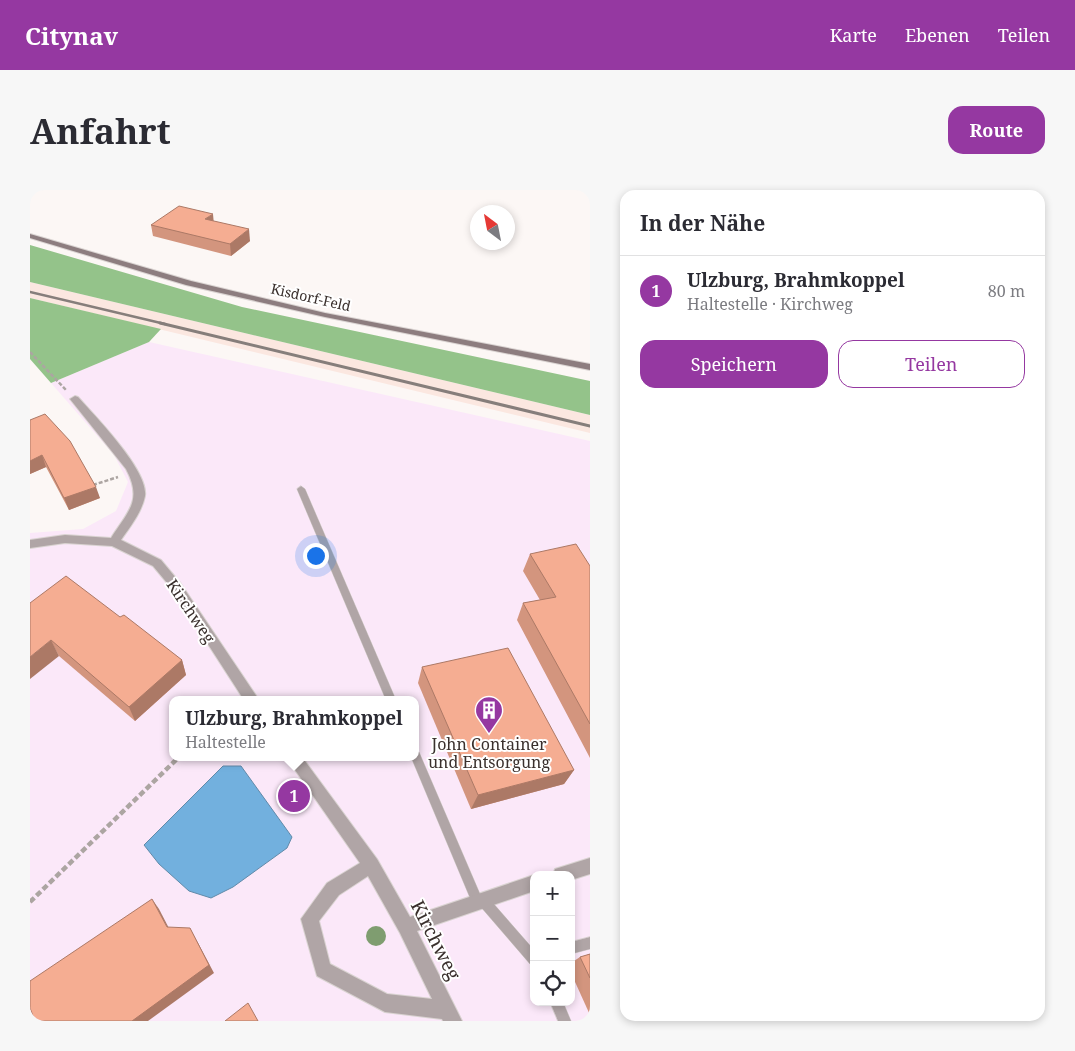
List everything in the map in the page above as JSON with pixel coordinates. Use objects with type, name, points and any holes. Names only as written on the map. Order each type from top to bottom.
[{"type":"main road","name":"Kisdorf-Feld","points":[[30,236],[189,283],[305,310],[590,367]]},
{"type":"street","points":[[75,399],[133,472],[140,491],[132,514],[114,542]]},
{"type":"street","name":"Kirchweg","points":[[30,544],[65,539],[114,542],[157,562],[177,587],[249,696]]},
{"type":"street","name":"Kirchweg","points":[[296,761],[370,865],[406,927],[450,1015]]},
{"type":"street","name":"Kirchweg","points":[[370,865],[333,889],[310,919],[323,970],[385,1003],[450,1015]]},
{"type":"street","points":[[574,871],[590,866]]},
{"type":"street","points":[[406,927],[530,884]]},
{"type":"lane","points":[[301,489],[390,696]]},
{"type":"lane","points":[[418,761],[480,900],[530,956]]},
{"type":"lane","points":[[575,947],[590,943]]},
{"type":"lane","points":[[558,1006],[565,1021]]},
{"type":"path","points":[[30,352],[75,399]]},
{"type":"path","points":[[93,486],[133,472]]},
{"type":"path","points":[[30,902],[175,761]]},
{"type":"shaded area","points":[[30,282],[590,415],[590,433],[30,298]]},
{"type":"shaded area","points":[[149,342],[590,441],[590,1021],[30,1021],[30,533],[83,529],[116,511],[128,482],[114,455],[51,383]]},
{"type":"green space","points":[[30,245],[242,307],[590,381],[590,415],[30,282]]},
{"type":"green space","points":[[30,298],[161,329],[149,342],[51,383],[30,359]]},
{"type":"water","points":[[223,766],[241,766],[292,837],[287,848],[233,887],[211,898],[189,891],[159,864],[144,845]]},
{"type":"building","points":[[179,206],[213,214],[205,219],[249,229],[230,244],[151,225]]},
{"type":"building","points":[[45,414],[70,441],[96,487],[64,498],[42,455],[30,461],[30,420]]},
{"type":"building","points":[[576,544],[590,566],[590,724],[523,603],[556,597],[530,554]]},
{"type":"building","points":[[66,576],[120,617],[124,615],[182,660],[129,707],[51,640],[30,657],[30,603]]},
{"type":"building","name":"John Container und Entsorgung","points":[[508,648],[574,770],[478,795],[422,667]]},
{"type":"building","points":[[152,899],[167,927],[190,928],[209,965],[132,1021],[35,1021],[30,1008],[30,981]]},
{"type":"building","points":[[590,954],[590,978],[580,957]]},
{"type":"building","points":[[248,1003],[258,1021],[225,1021]]},
{"type":"railway","points":[[30,292],[165,324]]},
{"type":"railway","points":[[160,323],[590,426]]},
{"type":"place","name":"John Container und Entsorgung","points":[[489,734]]},
{"type":"place","name":"Ulzburg, Brahmkoppel","points":[[294,796]]}]
